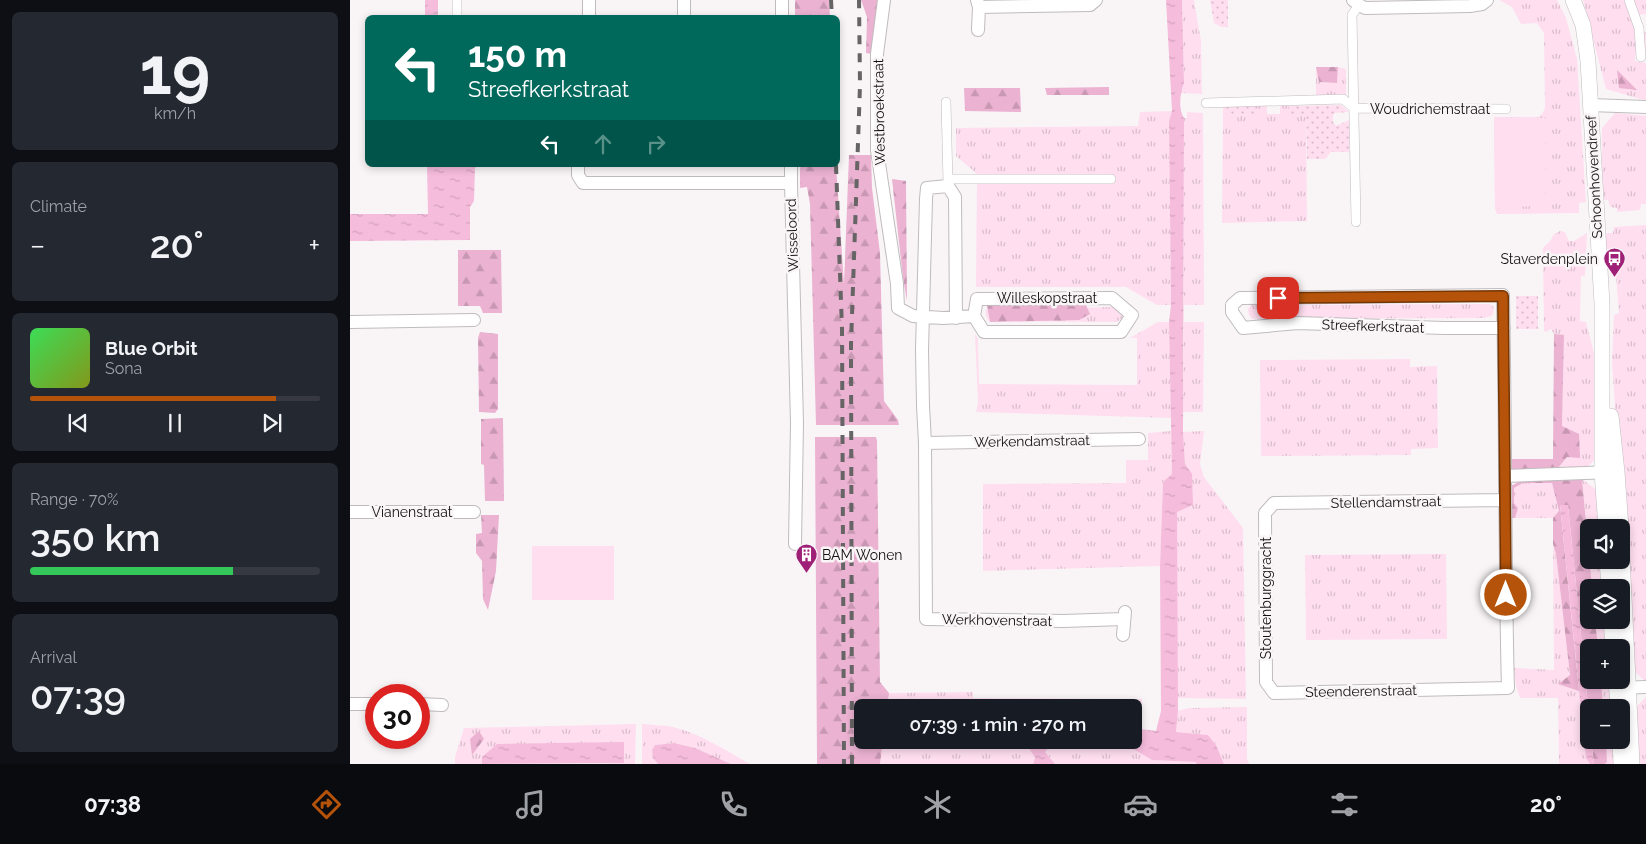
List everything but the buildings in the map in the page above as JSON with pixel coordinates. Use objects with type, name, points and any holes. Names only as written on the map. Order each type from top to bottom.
[{"type":"street","points":[[457,0],[457,15]]},
{"type":"street","points":[[589,0],[589,15]]},
{"type":"street","points":[[684,0],[684,15]]},
{"type":"street","points":[[782,0],[782,15]]},
{"type":"street","name":"Westbroekstraat","points":[[884,0],[877,54],[877,150],[897,284],[898,308],[913,316],[924,317]]},
{"type":"street","points":[[978,30],[978,3],[1090,5],[1096,0]]},
{"type":"street","name":"Woudrichemstraat","points":[[1356,222],[1352,15],[1356,3],[1365,8],[1390,4],[1470,6],[1482,4],[1487,0]]},
{"type":"street","name":"Schoonhovendreef","points":[[1573,0],[1579,14],[1585,39],[1590,105],[1610,472],[1607,519]]},
{"type":"street","points":[[1629,0],[1639,28],[1641,57]]},
{"type":"street","name":"Woudrichemstraat","points":[[1206,103],[1343,99],[1354,108],[1506,109]]},
{"type":"street","points":[[946,102],[948,183],[955,197],[956,318]]},
{"type":"street","points":[[1590,105],[1646,107]]},
{"type":"street","name":"Wisseloord","points":[[578,167],[578,175],[583,182],[791,182],[797,423],[795,544]]},
{"type":"street","points":[[791,167],[791,182]]},
{"type":"street","points":[[925,443],[922,350],[927,188],[948,183],[1111,179]]},
{"type":"street","name":"Streefkerkstraat","points":[[1503,296],[1504,328],[1298,323],[1243,328],[1232,312],[1232,304],[1240,298],[1503,296]]},
{"type":"street","name":"Willeskopstraat","points":[[1112,298],[1132,315],[1121,332],[984,332],[974,316],[977,299],[1112,298]]},
{"type":"street","points":[[924,317],[956,318],[974,316]]},
{"type":"street","points":[[350,322],[474,320]]},
{"type":"street","points":[[1504,328],[1505,500]]},
{"type":"street","name":"Werkendamstraat","points":[[925,443],[1139,439]]},
{"type":"street","name":"Werkhovenstraat","points":[[925,443],[926,619],[1063,621],[1125,616],[1123,634]]},
{"type":"street","points":[[1505,476],[1610,472]]},
{"type":"street","name":"Schoonhovendreef","points":[[1610,472],[1619,519]]},
{"type":"street","name":"Stellendamstraat","points":[[1269,508],[1274,503],[1505,500]]},
{"type":"street","name":"Steenderenstraat","points":[[1269,686],[1274,692],[1508,688],[1505,500]]},
{"type":"street","name":"Stoutenburggracht","points":[[1269,508],[1265,513],[1266,682],[1269,686]]},
{"type":"street","name":"Vianenstraat","points":[[350,512],[474,512]]},
{"type":"street","points":[[1620,639],[1621,569]]},
{"type":"street","points":[[1630,686],[1646,687]]},
{"type":"street","points":[[1621,689],[1632,764]]},
{"type":"street","points":[[350,704],[365,704]]},
{"type":"street","points":[[430,704],[442,705]]},
{"type":"street","points":[[1621,749],[1622,764]]},
{"type":"green space","points":[[795,0],[829,0],[830,15],[795,15]]},
{"type":"green space","points":[[861,0],[878,0],[872,54],[866,53],[867,17]]},
{"type":"green space","points":[[1182,0],[1194,0],[1201,41],[1202,94],[1181,93],[1184,83]]},
{"type":"green space","points":[[1210,0],[1228,0],[1228,27],[1221,27],[1214,23]]},
{"type":"green space","points":[[1499,0],[1557,0],[1566,18],[1577,59],[1586,202],[1579,203],[1579,213],[1497,214],[1495,209],[1494,117],[1538,117],[1545,108],[1544,33],[1537,23],[1521,24],[1512,7]]},
{"type":"green space","points":[[1583,0],[1627,0],[1638,33],[1646,32],[1646,50],[1636,49],[1635,61],[1646,63],[1646,100],[1606,89]]},
{"type":"green space","points":[[1633,0],[1646,0],[1646,14],[1638,15]]},
{"type":"green space","points":[[1316,67],[1319,82],[1337,83],[1338,67],[1346,69],[1346,97],[1316,96]]},
{"type":"green space","points":[[1316,67],[1338,67],[1337,83],[1319,82]]},
{"type":"green space","points":[[1617,70],[1637,90],[1619,88]]},
{"type":"green space","points":[[1109,87],[1109,95],[1047,95],[1045,88]]},
{"type":"green space","points":[[964,88],[1020,88],[1021,112],[965,111]]},
{"type":"green space","points":[[1341,105],[1349,112],[1335,113],[1333,115],[1333,122],[1336,126],[1349,120],[1349,152],[1331,152],[1325,159],[1307,159],[1306,115],[1289,114],[1289,106]]},
{"type":"green space","points":[[1223,106],[1254,106],[1254,114],[1232,115],[1223,111]]},
{"type":"green space","points":[[1254,106],[1267,106],[1267,114],[1280,114],[1280,106],[1289,106],[1289,114],[1306,114],[1307,221],[1222,223],[1223,111],[1232,115],[1254,114]]},
{"type":"green space","points":[[1172,111],[1169,121],[1171,305],[1157,305],[1126,287],[976,287],[977,174],[956,156],[956,128],[1138,126],[1140,112]]},
{"type":"green space","points":[[1187,112],[1203,113],[1204,305],[1184,305],[1184,118],[1187,118]]},
{"type":"green space","points":[[1615,113],[1646,116],[1646,203],[1641,204],[1640,210],[1617,212],[1617,208],[1610,207],[1608,200],[1602,200],[1602,128]]},
{"type":"green space","points":[[1494,117],[1545,118],[1545,205],[1495,209]]},
{"type":"green space","points":[[1646,144],[1646,204],[1642,204],[1638,145]]},
{"type":"green space","points":[[849,155],[871,155],[872,188],[880,253],[884,401],[898,420],[899,425],[816,425],[810,204],[807,187],[800,188],[801,167],[836,167],[844,284]]},
{"type":"green space","points":[[892,179],[906,181],[907,301],[903,278]]},
{"type":"green space","points":[[1646,225],[1646,682],[1633,670],[1630,626],[1630,579],[1627,579],[1626,569],[1630,569],[1630,519],[1623,519],[1612,363],[1614,315],[1619,313],[1616,275],[1613,274],[1603,233],[1613,233],[1614,227]]},
{"type":"green space","points":[[1560,231],[1565,232],[1569,241],[1574,241],[1587,233],[1585,276],[1581,276],[1580,321],[1586,322],[1596,361],[1599,456],[1586,468],[1558,468],[1567,457],[1562,427],[1564,336],[1554,334],[1551,329],[1546,332],[1544,331],[1543,248],[1553,235]]},
{"type":"green space","points":[[458,250],[501,250],[502,313],[483,313],[480,306],[458,306]]},
{"type":"green space","points":[[1516,296],[1538,296],[1538,329],[1516,329]]},
{"type":"green space","points":[[1489,304],[1493,306],[1492,316],[1483,318],[1252,319],[1248,309],[1251,305]]},
{"type":"green space","points":[[987,305],[1086,305],[1090,314],[1079,320],[990,322]]},
{"type":"green space","points":[[1118,307],[1122,313],[1122,318],[1117,322],[989,321],[986,317],[986,309]]},
{"type":"green space","points":[[1158,322],[1169,322],[1171,418],[976,412],[978,402],[975,334],[978,339],[979,384],[1137,385],[1137,338],[1130,338]]},
{"type":"green space","points":[[1184,322],[1204,322],[1203,412],[1183,412]]},
{"type":"green space","points":[[480,332],[498,334],[498,409],[495,413],[479,412],[478,338]]},
{"type":"green space","points":[[1554,334],[1564,335],[1562,426],[1579,434],[1580,458],[1567,457],[1558,468],[1510,470],[1510,459],[1553,459]]},
{"type":"green space","points":[[1410,359],[1410,367],[1437,366],[1438,448],[1411,449],[1411,455],[1261,456],[1260,360]]},
{"type":"green space","points":[[503,418],[504,501],[485,501],[484,465],[481,464],[481,419]]},
{"type":"green space","points":[[1171,431],[1172,474],[1163,482],[1160,566],[983,571],[983,484],[1126,483],[1126,460],[1148,460],[1148,433]]},
{"type":"green space","points":[[1204,431],[1200,464],[1204,477],[1243,528],[1246,699],[1177,698],[1177,512],[1192,505],[1185,464],[1183,432]]},
{"type":"green space","points":[[815,437],[876,437],[880,682],[889,693],[888,699],[854,699],[854,749],[882,749],[880,764],[817,764]]},
{"type":"green space","points":[[1524,479],[1582,479],[1586,519],[1580,519],[1580,569],[1590,569],[1591,579],[1580,579],[1580,625],[1568,505],[1560,505],[1579,691],[1558,684],[1570,675],[1556,554],[1553,544],[1553,518],[1559,511],[1552,483],[1523,483],[1514,488],[1514,503],[1518,508],[1515,518],[1512,518],[1511,486]]},
{"type":"green space","points":[[1582,479],[1598,491],[1600,519],[1586,519]]},
{"type":"green space","points":[[1523,483],[1552,483],[1559,512],[1553,518],[1515,518],[1518,508],[1514,503],[1513,489]]},
{"type":"green space","points":[[481,515],[499,515],[496,571],[488,610],[483,599],[482,561],[476,553],[476,534],[482,533]]},
{"type":"green space","points":[[1553,544],[1556,554],[1570,675],[1566,686],[1579,691],[1580,749],[1585,749],[1586,758],[1590,764],[1559,764],[1558,698],[1520,698],[1516,686],[1514,668],[1554,670]]},
{"type":"green space","points":[[532,546],[614,546],[614,600],[532,600]]},
{"type":"green space","points":[[1446,554],[1447,639],[1306,640],[1305,555]]},
{"type":"green space","points":[[1590,569],[1602,569],[1603,579],[1591,579]]},
{"type":"green space","points":[[1580,629],[1596,629],[1597,639],[1581,639]]},
{"type":"green space","points":[[1596,629],[1607,629],[1607,639],[1597,639]]},
{"type":"green space","points":[[1586,689],[1602,689],[1602,699],[1587,699]]},
{"type":"green space","points":[[1602,689],[1611,689],[1612,699],[1602,699]]},
{"type":"green space","points":[[973,692],[973,698],[1142,699],[888,699],[889,693]]},
{"type":"green space","points":[[1646,697],[1646,764],[1635,764],[1635,708]]},
{"type":"green space","points":[[1247,707],[1247,758],[1249,764],[1224,764],[1216,745],[1208,735],[1176,732],[1178,711],[1189,708]]},
{"type":"green space","points":[[636,724],[635,764],[585,764],[623,763],[624,742],[482,757],[482,764],[455,764],[455,757],[464,728]]},
{"type":"green space","points":[[642,724],[669,726],[683,730],[713,743],[750,764],[731,764],[695,748],[674,743],[655,745],[652,750],[653,758],[658,764],[642,764]]},
{"type":"green space","points":[[479,731],[484,739],[472,755],[470,739]]},
{"type":"green space","points":[[882,749],[1040,749],[1032,754],[1035,758],[1033,764],[880,764]]},
{"type":"green space","points":[[1047,749],[1133,749],[1152,760],[1195,762],[1197,764],[1055,764],[1045,752]]},
{"type":"green space","points":[[1592,749],[1606,749],[1607,762],[1605,764],[1594,764]]},
{"type":"green space","points":[[1606,749],[1616,749],[1617,764],[1605,764],[1607,761]]},
{"type":"water","points":[[425,0],[438,0],[438,15],[425,15]]},
{"type":"water","points":[[1166,0],[1182,0],[1184,83],[1180,101],[1184,118],[1183,432],[1185,464],[1192,474],[1193,505],[1177,512],[1178,711],[1176,732],[1208,735],[1216,745],[1224,764],[1152,760],[1133,749],[1142,749],[1142,729],[1156,731],[1161,711],[1160,566],[1163,482],[1172,474],[1169,322],[1171,305],[1169,121],[1172,111]]},
{"type":"water","points":[[427,167],[476,167],[474,201],[470,207],[470,240],[350,241],[350,214],[428,214]]},
{"type":"water","points":[[1560,505],[1568,505],[1581,639],[1580,689],[1586,689],[1587,699],[1580,700]]},
{"type":"water","points":[[624,742],[624,763],[482,764],[482,757],[497,744]]},
{"type":"water","points":[[674,743],[695,748],[731,764],[658,764],[653,758],[652,750],[655,745]]},
{"type":"water","points":[[1030,749],[1048,749],[1045,752],[1055,764],[1033,764],[1035,758]]},
{"type":"water","points":[[1585,749],[1592,749],[1594,764],[1590,764],[1586,758]]},
{"type":"railway","points":[[831,0],[832,15]]},
{"type":"railway","points":[[852,764],[851,344],[860,85],[859,0]]},
{"type":"railway","points":[[836,167],[842,329],[844,764]]},
{"type":"place","name":"Staverdenplein","points":[[1614,278]]},
{"type":"place","name":"BAM Wonen","points":[[806,574]]},
{"type":"route","points":[[1278,298],[1503,296],[1506,595]]}]
